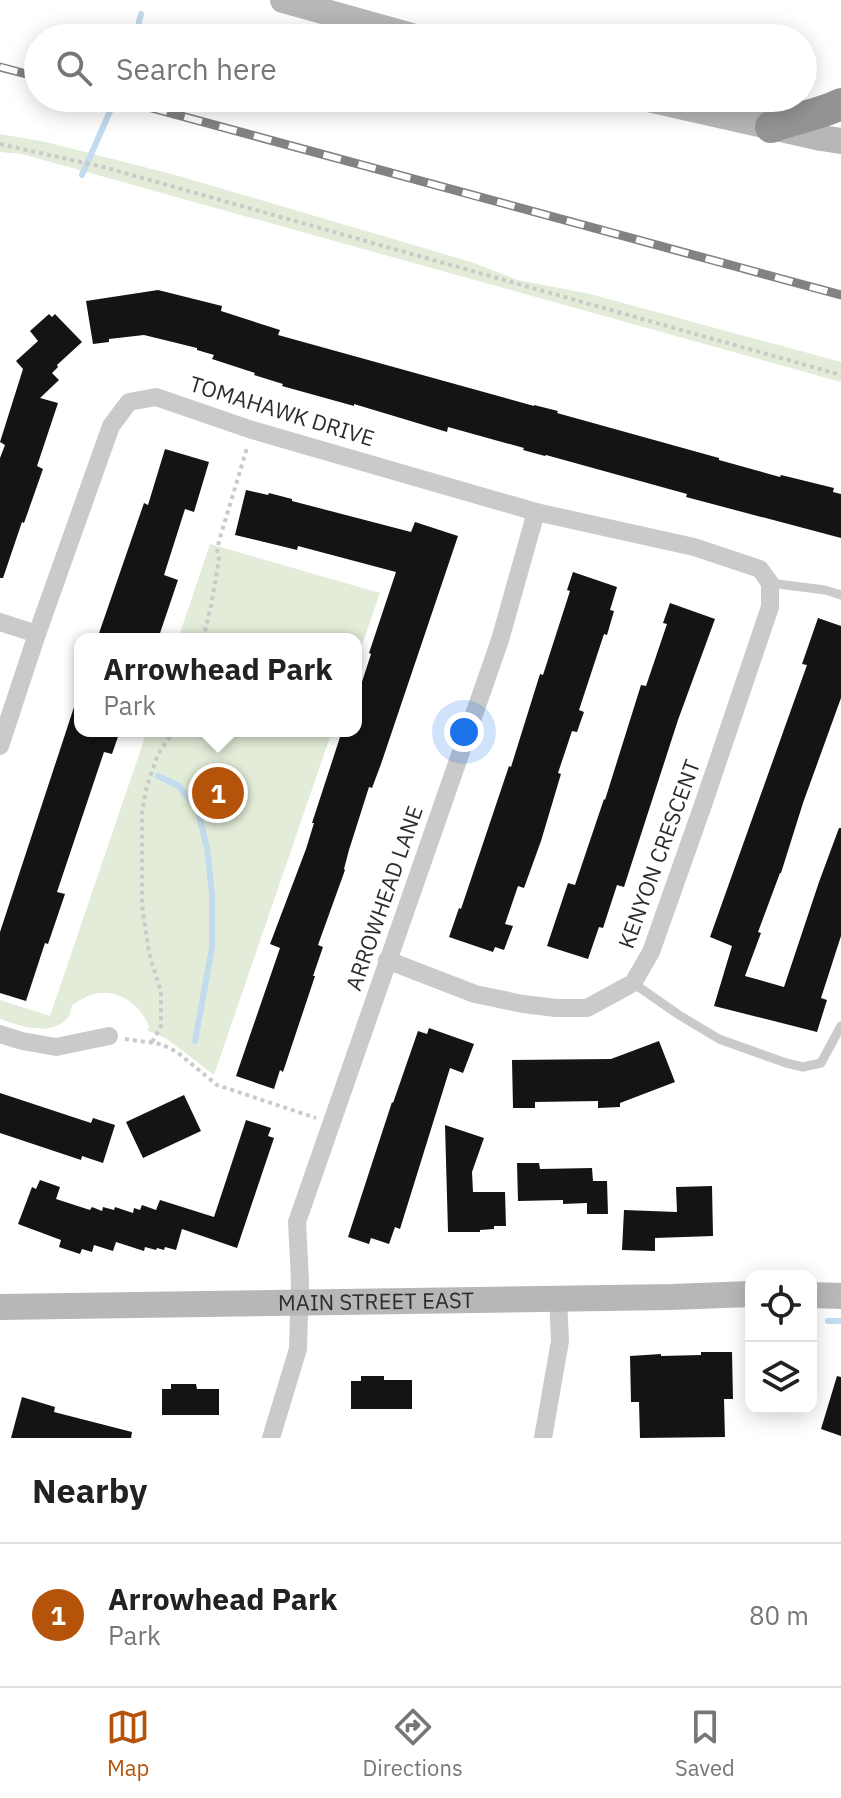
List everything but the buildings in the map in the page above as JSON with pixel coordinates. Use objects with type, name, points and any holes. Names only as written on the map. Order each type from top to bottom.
[{"type":"highway","points":[[771,127],[841,104]]},
{"type":"main road","points":[[283,0],[369,24]]},
{"type":"main road","points":[[705,112],[841,141]]},
{"type":"main road","name":"MAIN STREET EAST","points":[[1,1311],[745,1294]]},
{"type":"main road","points":[[817,1295],[841,1296]]},
{"type":"street","name":"TOMAHAWK DRIVE","points":[[0,746],[111,426],[129,402],[156,397],[252,430],[536,512],[694,547],[760,569],[770,583]]},
{"type":"street","name":"ARROWHEAD LANE","points":[[271,1438],[298,1349],[297,1222],[500,640],[536,512]]},
{"type":"street","name":"KENYON CRESCENT","points":[[387,960],[475,994],[556,1008],[587,1008],[633,983],[651,952],[709,787],[770,607],[770,583]]},
{"type":"street","points":[[0,622],[37,634]]},
{"type":"street","points":[[0,1034],[56,1047],[109,1036]]},
{"type":"street","points":[[543,1438],[560,1341],[558,1298]]},
{"type":"lane","points":[[770,583],[841,595]]},
{"type":"lane","points":[[633,983],[719,1039],[803,1067],[821,1063],[841,1026]]},
{"type":"path","points":[[0,144],[107,168],[841,375]]},
{"type":"path","points":[[204,633],[219,559],[219,541],[248,442]]},
{"type":"path","points":[[152,1042],[161,1026],[161,992],[149,953],[142,905],[142,811],[158,754],[168,737]]},
{"type":"path","points":[[109,1036],[161,1044],[177,1052],[217,1085],[330,1122]]},
{"type":"green space","points":[[0,134],[46,142],[179,176],[471,262],[518,280],[590,294],[841,362],[841,382],[22,154],[0,152]]},
{"type":"green space","points":[[210,544],[380,593],[362,645],[362,633],[180,633]]},
{"type":"green space","points":[[145,737],[330,737],[214,1075],[167,1039],[147,1030],[149,1027],[140,1011],[118,995],[100,993],[84,998],[73,1004],[69,1016],[62,1023],[45,1028],[17,1025],[0,1019],[0,1000],[50,1016]]},
{"type":"waterway","points":[[138,24],[141,14]]},
{"type":"waterway","points":[[82,175],[110,112]]},
{"type":"waterway","points":[[158,776],[179,786],[198,811],[207,848],[212,894],[212,948],[195,1041]]},
{"type":"waterway","points":[[828,1321],[841,1321]]},
{"type":"railway","points":[[0,67],[24,73]]},
{"type":"railway","points":[[167,112],[841,295]]},
{"type":"place","name":"Arrowhead Park","points":[[218,793]]}]
